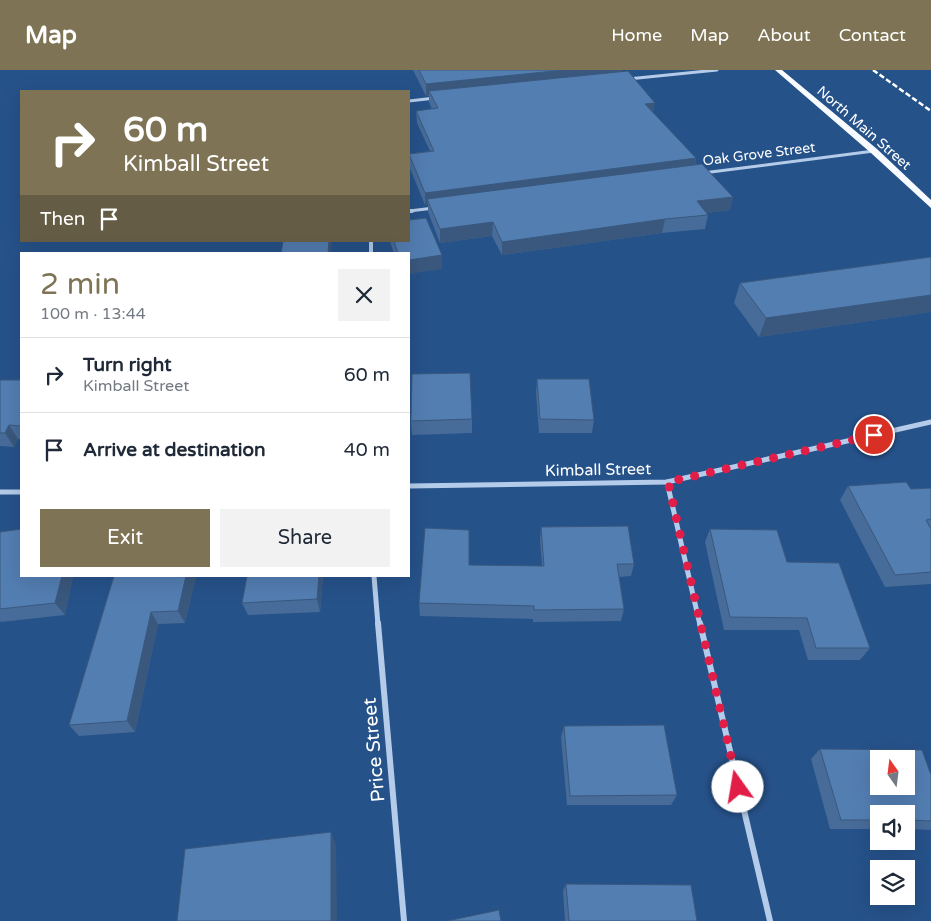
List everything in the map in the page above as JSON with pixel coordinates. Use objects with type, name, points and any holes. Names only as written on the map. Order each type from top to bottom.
[{"type":"main road","name":"North Main Street","points":[[778,70],[874,151],[931,205]]},
{"type":"street","points":[[627,79],[717,70]]},
{"type":"street","points":[[410,101],[438,98]]},
{"type":"street","name":"Oak Grove Street","points":[[696,174],[874,151]]},
{"type":"street","points":[[410,211],[438,207]]},
{"type":"street","name":"Kimball Street","points":[[410,486],[668,482],[931,422]]},
{"type":"street","points":[[668,482],[770,921]]},
{"type":"street","points":[[0,492],[20,492]]},
{"type":"street","name":"Price Street","points":[[374,577],[404,921]]},
{"type":"building","points":[[419,70],[564,70],[426,84]]},
{"type":"building","points":[[628,71],[655,103],[645,104],[696,158],[425,193],[410,154],[434,151],[416,111],[438,108],[429,91]]},
{"type":"building","points":[[702,164],[733,197],[697,201],[708,215],[665,219],[502,242],[493,222],[440,229],[427,199]]},
{"type":"building","points":[[426,218],[442,255],[410,260],[410,252],[397,252],[394,242],[410,242],[410,220]]},
{"type":"building","points":[[283,242],[329,242],[328,252],[281,252]]},
{"type":"building","points":[[931,257],[931,295],[766,318],[740,283]]},
{"type":"building","points":[[470,373],[472,419],[411,421],[412,374]]},
{"type":"building","points":[[537,379],[589,379],[594,420],[540,419]]},
{"type":"building","points":[[0,380],[20,380],[20,426],[9,425],[5,433],[0,433]]},
{"type":"building","points":[[906,482],[911,489],[931,488],[931,519],[926,520],[931,529],[931,572],[895,575],[848,486]]},
{"type":"building","points":[[628,526],[634,564],[617,564],[624,609],[534,610],[534,606],[419,603],[425,528],[469,530],[469,565],[544,566],[541,527]]},
{"type":"building","points":[[20,529],[20,577],[62,577],[55,603],[0,609],[0,532]]},
{"type":"building","points":[[710,529],[777,530],[787,562],[839,563],[870,648],[816,648],[807,618],[730,617]]},
{"type":"building","points":[[114,577],[186,577],[178,611],[151,612],[127,721],[69,725]]},
{"type":"building","points":[[247,577],[319,577],[317,599],[242,603]]},
{"type":"building","points":[[664,725],[677,795],[570,796],[564,726]]},
{"type":"building","points":[[820,749],[922,750],[931,775],[931,821],[915,820],[915,805],[870,805],[870,820],[841,820]]},
{"type":"building","points":[[331,832],[331,921],[177,921],[185,849]]},
{"type":"building","points":[[566,884],[691,885],[697,921],[569,921]]},
{"type":"building","points":[[499,910],[501,921],[447,921]]},
{"type":"railway","points":[[873,70],[931,111]]},
{"type":"route","points":[[738,787],[668,482],[874,435]]}]
